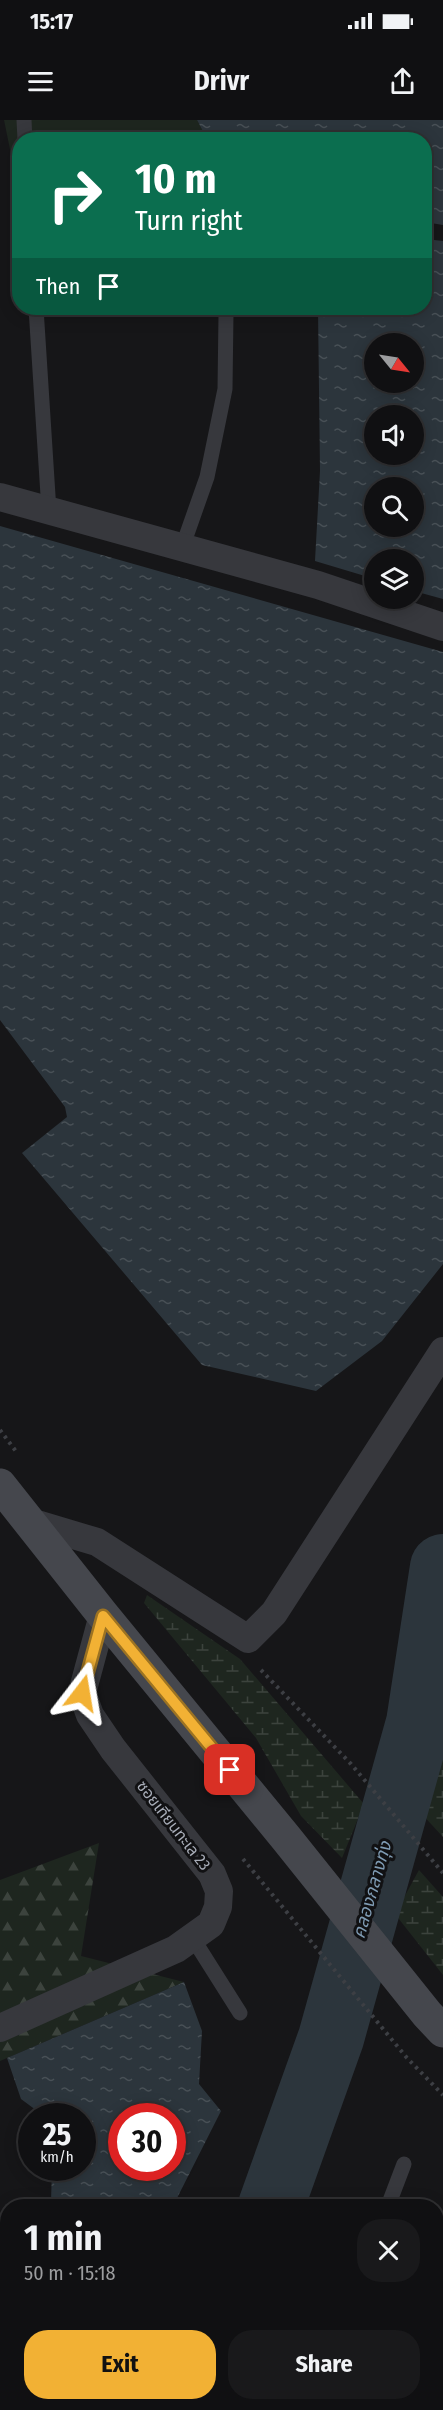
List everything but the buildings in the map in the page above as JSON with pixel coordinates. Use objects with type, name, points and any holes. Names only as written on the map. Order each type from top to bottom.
[{"type":"main road","points":[[10,1504],[286,1838],[435,2023]]},
{"type":"street","points":[[0,497],[318,585],[443,627]]},
{"type":"street","points":[[10,1504],[97,1542],[248,1639],[274,1613],[443,1351]]},
{"type":"street","name":"ซอยเทียนทะเล 23","points":[[0,2028],[176,1949],[211,1924],[218,1907],[219,1891],[212,1874],[113,1749],[84,1704],[82,1693],[103,1616]]},
{"type":"lane","points":[[36,315],[49,511]]},
{"type":"lane","points":[[182,548],[207,477],[225,389],[226,315]]},
{"type":"lane","points":[[192,1937],[240,2013]]},
{"type":"lane","points":[[391,2199],[404,2164]]},
{"type":"path","points":[[351,1764],[443,1873]]},
{"type":"path","points":[[261,1878],[407,2058],[443,2095]]},
{"type":"green space","points":[[4,120],[197,120],[203,132],[12,132],[12,159]]},
{"type":"green space","points":[[147,1595],[240,1659],[364,1804],[342,1858],[301,1816],[256,1738],[144,1603]]},
{"type":"green space","points":[[443,1727],[443,1837],[420,1812]]},
{"type":"green space","points":[[99,1843],[81,1956],[184,1982],[0,2061],[0,1880]]},
{"type":"green space","points":[[419,1870],[443,1897],[443,1975],[395,1914]]},
{"type":"water","points":[[197,120],[443,120],[443,225],[432,223],[432,132],[203,132]]},
{"type":"water","points":[[432,240],[443,241],[443,599],[424,594],[424,549],[364,549],[364,576],[315,561],[320,471],[318,315],[432,315]]},
{"type":"water","points":[[0,526],[443,652],[443,1264],[382,1341],[316,1391],[202,1365],[22,1153],[67,1117],[65,1107],[0,1020]]},
{"type":"water","points":[[184,1982],[202,2031],[199,2084],[221,2111],[186,2180],[186,2103],[108,2103],[108,2181],[186,2181],[177,2199],[51,2199],[52,2181],[96,2181],[96,2103],[26,2103],[21,2099],[7,2058]]},
{"type":"waterway","name":"คลองกลางทุ่ง","points":[[274,2199],[331,2038],[419,1723],[443,1567]]},
{"type":"route","points":[[82,1693],[103,1616],[230,1770]]}]
